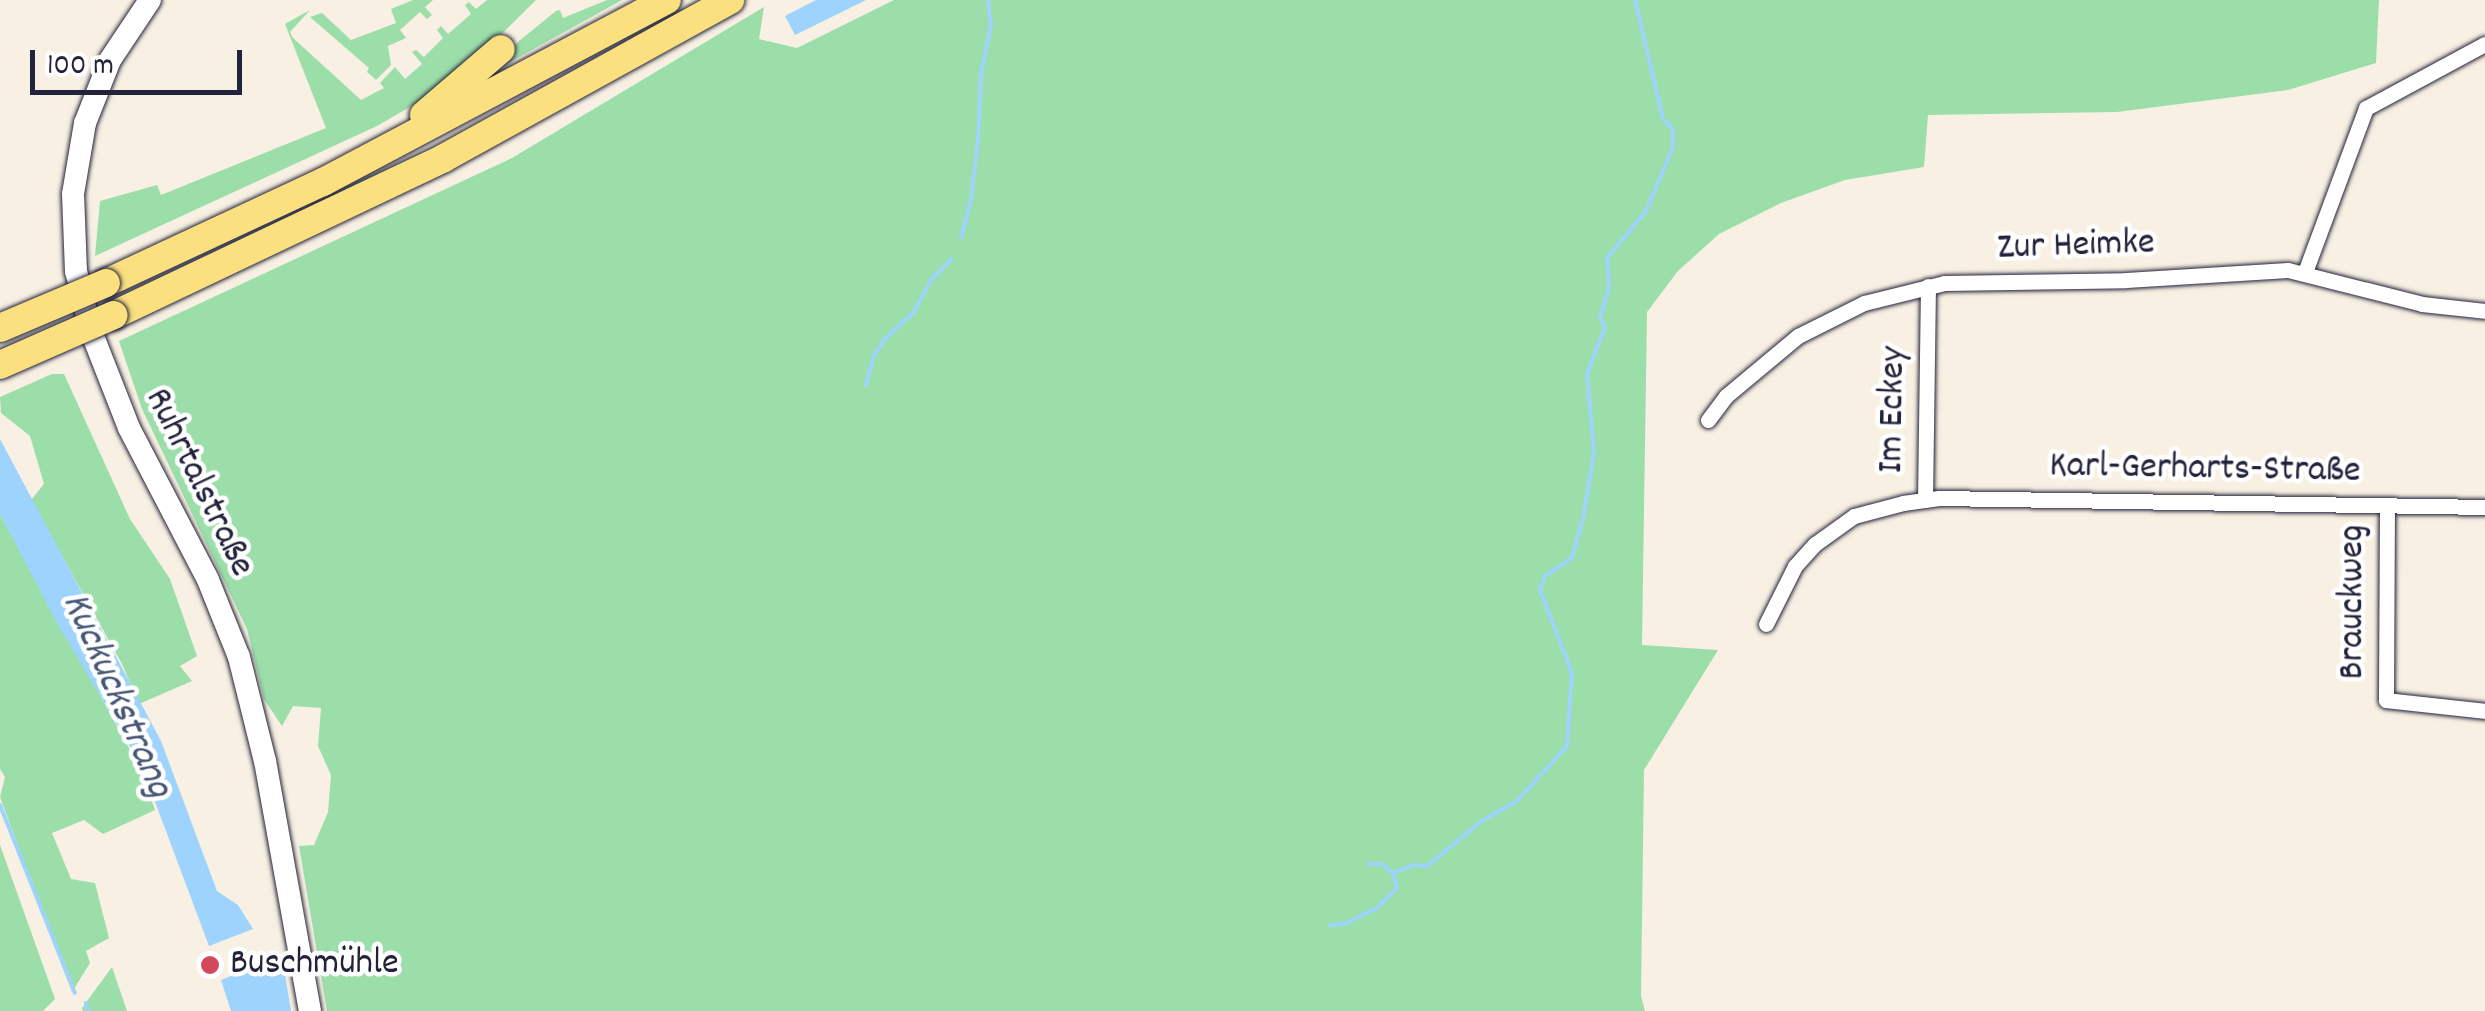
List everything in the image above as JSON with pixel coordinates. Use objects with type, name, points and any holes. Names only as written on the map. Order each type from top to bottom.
[{"type":"highway","points":[[0,328],[106,284],[323,182],[667,0]]},
{"type":"highway","points":[[0,365],[444,158],[730,0]]},
{"type":"highway","points":[[323,182],[432,110],[502,49]]},
{"type":"main road","name":"Ruhrtalstraße","points":[[150,0],[110,60],[85,124],[73,194],[76,271],[91,332],[129,428],[200,564],[239,657],[265,761],[310,1011]]},
{"type":"street","points":[[2305,272],[2366,108],[2485,44]]},
{"type":"street","name":"Zur Heimke","points":[[1708,420],[1726,396],[1798,336],[1864,303],[1928,286],[2126,280],[2269,270],[2305,272],[2422,304],[2485,311]]},
{"type":"street","name":"Im Eckey","points":[[1766,624],[1794,566],[1814,544],[1854,516],[1925,500],[1928,286]]},
{"type":"street","name":"Karl-Gerharts-Straße","points":[[1925,500],[2485,507]]},
{"type":"street","name":"Brauckweg","points":[[2388,505],[2386,700],[2485,712]]},
{"type":"green space","points":[[413,0],[433,0],[425,7],[432,15],[427,19],[420,12],[400,30],[406,38],[388,46],[391,65],[376,80],[367,72],[369,68],[310,17],[322,13],[351,40],[396,23],[391,9]]},
{"type":"green space","points":[[487,0],[536,0],[453,82],[377,126],[95,256],[100,201],[157,185],[161,195],[326,128],[285,24],[310,10],[290,32],[293,38],[361,100],[384,88],[380,83],[395,67],[405,79],[422,64],[412,52],[416,50],[424,57],[443,38],[437,30],[441,26],[448,34],[471,14],[465,5],[469,2],[476,9]]},
{"type":"green space","points":[[607,0],[622,0],[487,75],[519,41],[556,11],[560,10],[563,18]]},
{"type":"green space","points":[[894,0],[2379,0],[2376,63],[2288,90],[2117,112],[1928,115],[1924,167],[1845,180],[1781,203],[1719,234],[1678,271],[1647,312],[1642,645],[1718,650],[1644,770],[1641,996],[1645,1011],[327,1011],[299,846],[314,845],[328,812],[331,775],[318,746],[321,708],[293,706],[282,726],[264,699],[247,629],[142,409],[119,341],[512,158],[764,7],[759,39],[797,48]]},
{"type":"green space","points":[[52,374],[64,374],[130,519],[170,579],[197,656],[180,666],[192,681],[139,704],[122,664],[31,500],[44,484],[30,436],[1,413],[0,397]]},
{"type":"green space","points":[[0,514],[140,768],[155,810],[103,834],[84,820],[52,833],[71,879],[95,883],[109,938],[86,951],[90,963],[72,992],[0,797],[5,777],[0,769]]},
{"type":"green space","points":[[0,845],[55,999],[43,1011],[0,1011]]},
{"type":"green space","points":[[112,967],[127,1011],[83,1011],[82,1008]]},
{"type":"water","points":[[816,0],[866,0],[795,35],[785,16]]},
{"type":"water","name":"Kuckuckstrang","points":[[0,439],[161,741],[217,891],[238,905],[253,929],[209,946],[142,767],[57,623],[0,514]]},
{"type":"water","points":[[266,962],[284,969],[291,1011],[231,1011],[221,980]]},
{"type":"waterway","points":[[961,237],[971,200],[978,141],[981,75],[991,24],[988,0]]},
{"type":"waterway","points":[[1393,873],[1414,865],[1427,866],[1483,820],[1516,802],[1567,746],[1572,673],[1540,590],[1545,576],[1572,558],[1584,514],[1594,451],[1587,374],[1605,327],[1600,318],[1609,286],[1607,258],[1646,211],[1673,147],[1673,129],[1663,119],[1635,0]]},
{"type":"waterway","points":[[866,385],[874,355],[913,313],[932,279],[951,259]]},
{"type":"waterway","points":[[0,805],[75,993]]},
{"type":"waterway","points":[[1330,925],[1345,924],[1378,907],[1397,888],[1393,873],[1381,864],[1368,864]]},
{"type":"waterway","points":[[86,1003],[88,1011]]},
{"type":"place","name":"Buschmühle","points":[[210,965]]}]
